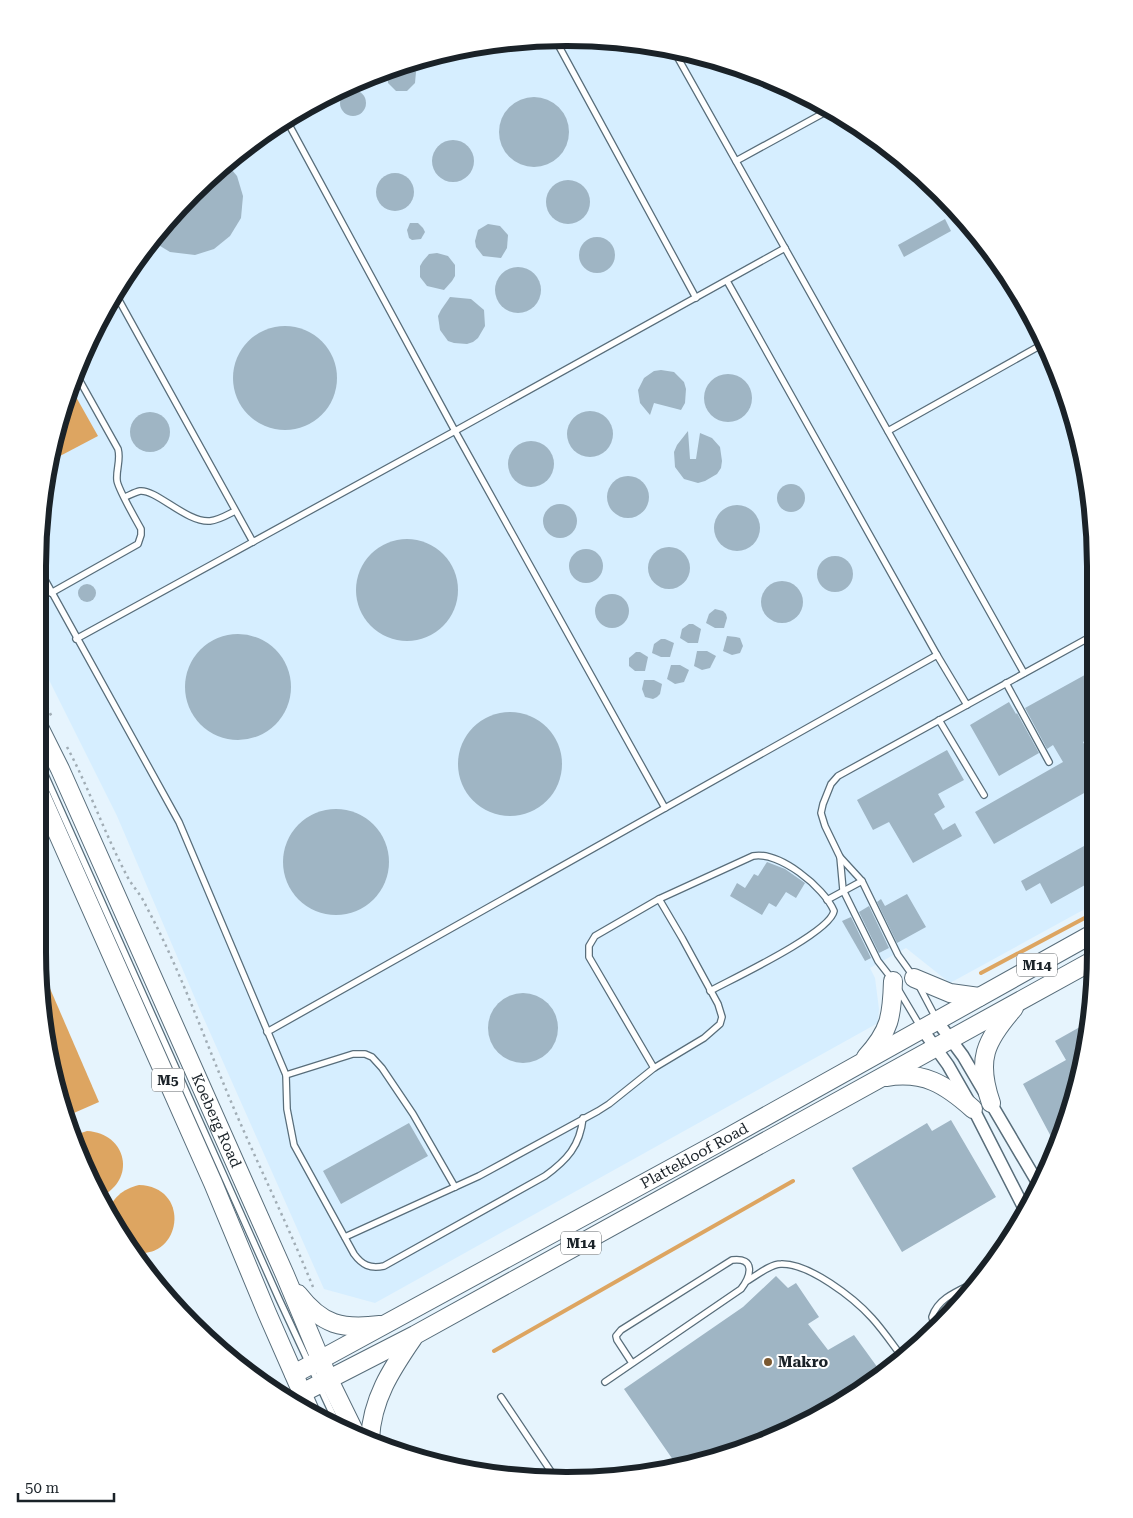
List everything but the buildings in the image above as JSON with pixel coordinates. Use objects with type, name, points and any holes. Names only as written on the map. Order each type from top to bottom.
[{"type":"main road","name":"Koeberg Road","points":[[47,724],[64,778],[285,1275],[316,1364],[324,1382],[349,1424]]},
{"type":"main road","name":"Koeberg Road","points":[[46,806],[213,1183],[306,1402]]},
{"type":"main road","name":"Plattekloof Road","points":[[294,1374],[316,1364],[1087,937]]},
{"type":"main road","name":"Plattekloof Road","points":[[302,1393],[415,1335],[1087,964]]},
{"type":"main road","points":[[914,978],[944,992],[979,997]]},
{"type":"main road","points":[[859,1064],[877,1044],[890,1021],[893,981]]},
{"type":"main road","points":[[991,1103],[984,1078],[984,1056],[990,1040],[1021,1000]]},
{"type":"main road","points":[[880,1078],[905,1075],[925,1078],[944,1087],[973,1109]]},
{"type":"main road","points":[[285,1275],[308,1306],[320,1317],[331,1323],[350,1327],[388,1324]]},
{"type":"main road","points":[[370,1433],[371,1420],[378,1394],[389,1373],[415,1335]]},
{"type":"street","points":[[930,1025],[950,1038],[963,1056],[1035,1178]]},
{"type":"street","points":[[930,1025],[935,1047],[948,1065],[973,1109],[1022,1203]]},
{"type":"lane","points":[[559,46],[696,298]]},
{"type":"lane","points":[[678,58],[1024,673]]},
{"type":"lane","points":[[736,161],[823,114]]},
{"type":"lane","points":[[290,126],[455,431],[665,808]]},
{"type":"lane","points":[[76,639],[785,248]]},
{"type":"lane","points":[[727,281],[937,656],[968,705]]},
{"type":"lane","points":[[119,301],[253,542]]},
{"type":"lane","points":[[888,431],[1038,347]]},
{"type":"lane","points":[[52,593],[138,544],[141,535],[141,529],[118,485],[120,462],[118,449],[80,382]]},
{"type":"lane","points":[[125,497],[137,492],[146,492],[191,517],[204,521],[219,519],[235,511]]},
{"type":"lane","points":[[46,583],[179,822],[286,1075],[287,1109],[294,1145],[361,1262],[369,1267],[384,1266],[545,1176],[558,1167],[580,1138],[583,1118]]},
{"type":"lane","points":[[930,1025],[914,978],[898,956],[862,881],[840,857],[825,826],[821,813],[826,792],[838,776],[1087,639]]},
{"type":"lane","points":[[267,1032],[937,656]]},
{"type":"lane","points":[[1006,683],[1049,762]]},
{"type":"lane","points":[[939,720],[984,795]]},
{"type":"lane","points":[[46,775],[316,1364]]},
{"type":"lane","points":[[654,1068],[595,967],[588,951],[590,941],[595,936],[659,900],[703,880],[732,864],[758,855],[768,855],[778,860],[819,888],[832,907],[834,914],[817,931],[786,950],[710,990]]},
{"type":"lane","points":[[840,857],[843,890],[878,961],[930,1025]]},
{"type":"lane","points":[[827,900],[862,881]]},
{"type":"lane","points":[[345,1237],[503,1164],[609,1104],[654,1068],[704,1038],[720,1024],[722,1018],[721,1011],[682,938],[659,900]]},
{"type":"lane","points":[[286,1075],[353,1054],[365,1054],[372,1057],[382,1068],[413,1114],[455,1187]]},
{"type":"lane","points":[[632,1363],[617,1340],[616,1336],[621,1330],[732,1260],[741,1260],[748,1265],[750,1270],[747,1281]]},
{"type":"lane","points":[[605,1382],[709,1312],[741,1288],[747,1281],[771,1267],[781,1264],[792,1265],[816,1274],[836,1287],[872,1318],[898,1352]]},
{"type":"lane","points":[[933,1320],[932,1317],[938,1304],[962,1290]]},
{"type":"lane","points":[[324,1382],[336,1418]]},
{"type":"lane","points":[[501,1396],[551,1472]]},
{"type":"path","points":[[63,739],[84,779],[126,875],[146,904],[314,1290]]},
{"type":"shaded area","points":[[532,47],[601,47],[668,56],[701,64],[766,86],[797,100],[856,134],[883,154],[910,175],[958,223],[999,277],[1017,306],[1047,367],[1059,399],[1077,465],[1086,532],[1087,908],[950,983],[906,948],[870,968],[875,978],[879,1009],[878,1023],[375,1303],[324,1289],[200,1010],[117,816],[46,674],[47,532],[56,465],[64,432],[86,367],[100,336],[134,277],[154,250],[175,223],[223,175],[277,134],[306,116],[367,86],[399,74],[465,56],[499,51]]},
{"type":"shaded area","points":[[75,396],[98,436],[60,456],[59,454],[64,432]]},
{"type":"shaded area","points":[[47,981],[99,1102],[72,1114],[56,1053]]},
{"type":"shaded area","points":[[87,1131],[101,1134],[111,1140],[118,1148],[122,1158],[123,1169],[119,1180],[106,1193],[86,1151],[79,1134]]},
{"type":"shaded area","points":[[139,1185],[156,1189],[168,1198],[173,1210],[174,1223],[170,1236],[161,1246],[149,1252],[142,1252],[112,1204],[119,1195]]},
{"type":"waterway","points":[[981,973],[1087,917]]},
{"type":"waterway","points":[[494,1351],[793,1181]]},
{"type":"place","name":"Makro","points":[[768,1362]]}]
